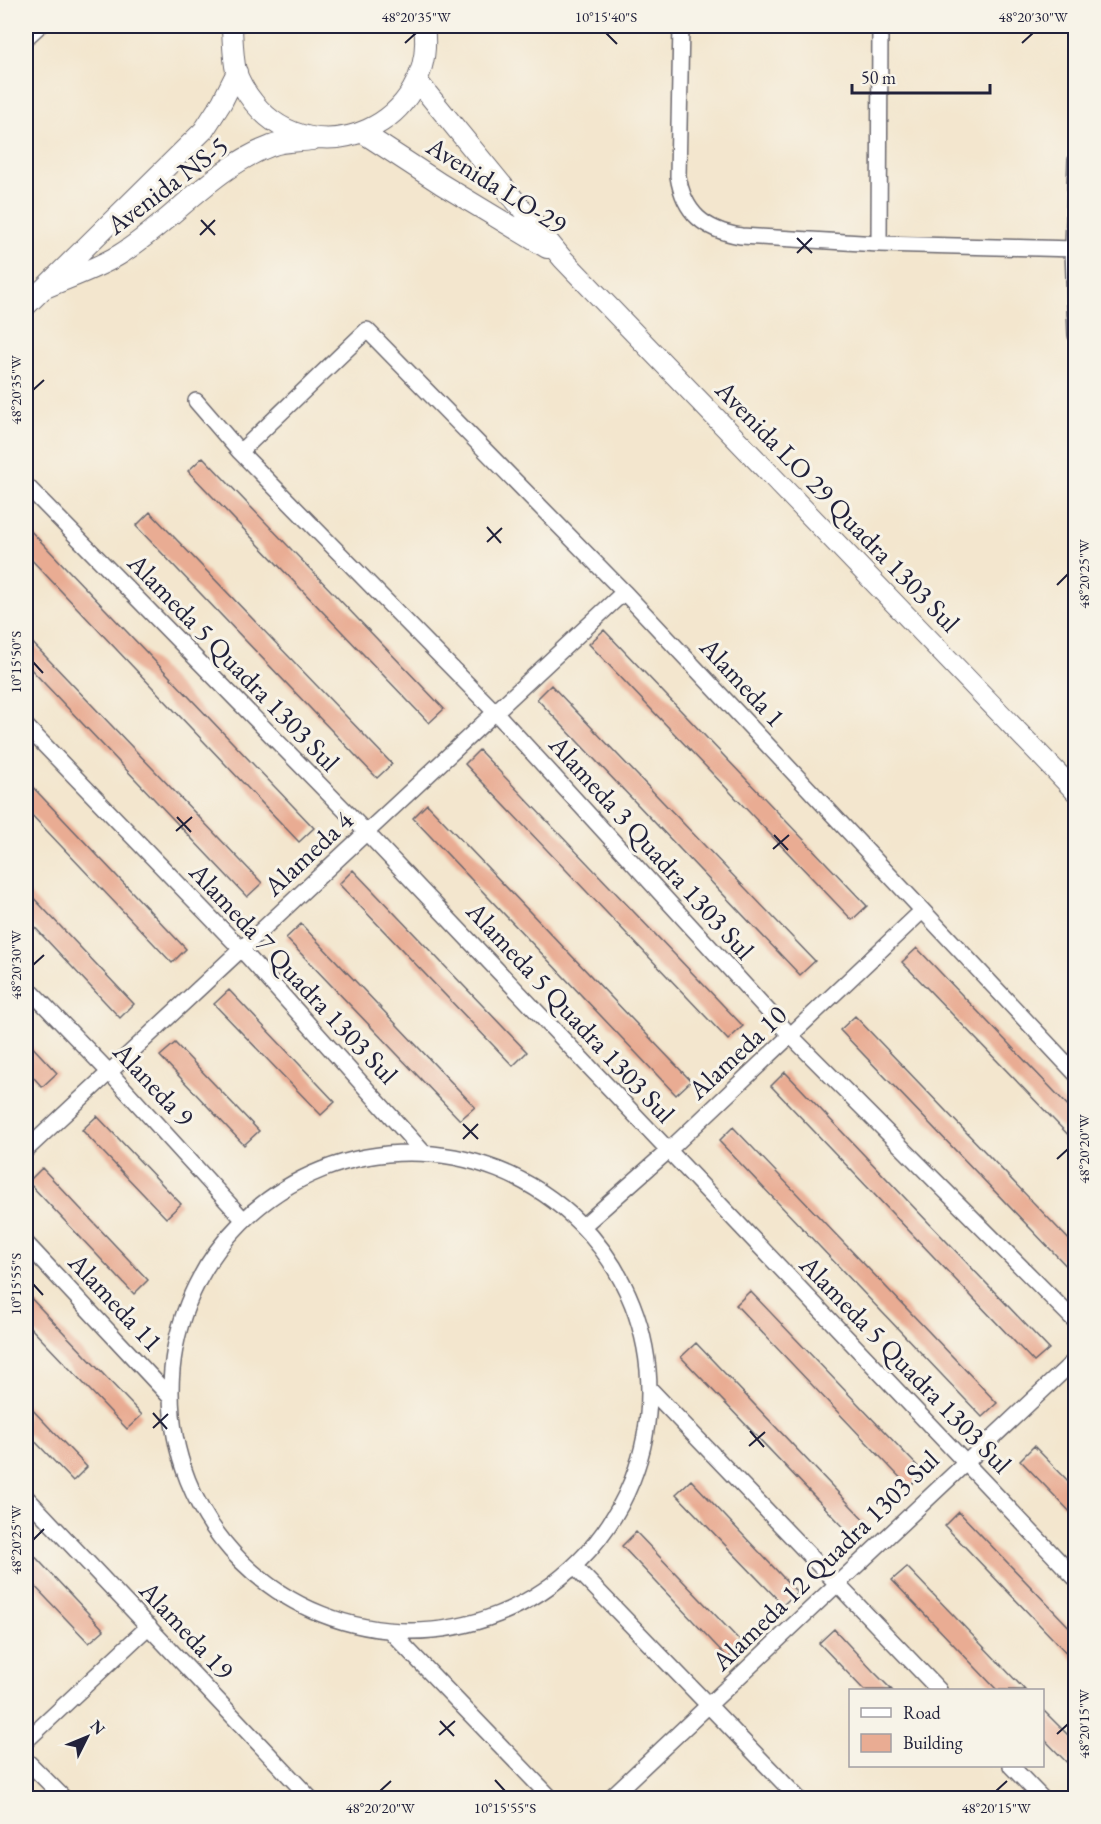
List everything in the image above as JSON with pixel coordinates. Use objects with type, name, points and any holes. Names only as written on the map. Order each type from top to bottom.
[{"type":"street","points":[[26,38],[39,26]]},
{"type":"street","points":[[234,26],[232,30],[237,72],[247,93],[262,112],[281,126],[303,135],[326,139]]},
{"type":"street","points":[[363,133],[395,113],[418,82],[424,61],[426,39],[424,26]]},
{"type":"street","points":[[681,26],[678,176],[681,194],[689,208],[705,223],[722,233],[879,244],[1074,249]]},
{"type":"street","points":[[879,244],[880,26]]},
{"type":"street","name":"Avenida NS-5","points":[[26,306],[204,130],[237,72]]},
{"type":"street","name":"Avenida LO-29","points":[[418,82],[562,258]]},
{"type":"street","name":"Avenida NS-5","points":[[43,289],[117,256],[156,229],[224,173],[248,157],[273,145],[363,133]]},
{"type":"street","name":"Avenida LO-29","points":[[363,133],[562,258]]},
{"type":"street","points":[[1076,160],[1074,249],[1076,335]]},
{"type":"street","name":"Avenida LO 29 Quadra 1303 Sul","points":[[562,258],[1076,792]]},
{"type":"street","name":"Alameda 1","points":[[240,452],[367,330],[624,592],[1076,1074]]},
{"type":"street","name":"Alameda 3 Quadra 1303 Sul","points":[[196,401],[240,452],[496,713],[791,1036],[1076,1322]]},
{"type":"street","name":"Alameda 5 Quadra 1303 Sul","points":[[26,485],[367,833],[1076,1579]]},
{"type":"street","name":"Alameda 4","points":[[26,1150],[624,592]]},
{"type":"street","name":"Alameda 7 Quadra 1303 Sul","points":[[26,726],[241,949],[423,1152]]},
{"type":"street","name":"Alameda 10","points":[[582,1226],[668,1151],[922,911]]},
{"type":"street","name":"Alaneda 9","points":[[26,986],[110,1072],[242,1218]]},
{"type":"street","points":[[423,1152],[482,1163],[509,1175],[536,1188],[582,1226],[618,1274],[622,1283],[641,1329],[650,1389],[642,1455],[617,1516],[575,1567],[521,1606],[458,1628],[391,1632],[333,1620],[280,1594],[235,1556],[200,1508],[186,1476],[178,1454],[169,1396],[177,1330],[185,1310],[202,1270],[242,1218],[295,1179],[357,1156],[423,1152]]},
{"type":"street","name":"Alameda 11","points":[[26,1243],[169,1396]]},
{"type":"street","name":"Alameda 12 Quadra 1303 Sul","points":[[610,1798],[964,1462],[1076,1359]]},
{"type":"street","points":[[650,1389],[938,1689]]},
{"type":"street","name":"Alameda 19","points":[[26,1497],[310,1798]]},
{"type":"street","points":[[575,1567],[798,1798]]},
{"type":"street","points":[[26,1741],[149,1626]]},
{"type":"street","points":[[391,1632],[551,1798]]},
{"type":"street","points":[[26,1760],[64,1798]]},
{"type":"street","points":[[1012,1767],[1042,1798]]},
{"type":"building","points":[[203,457],[444,709],[429,723],[188,471]]},
{"type":"building","points":[[150,512],[392,764],[377,778],[136,526]]},
{"type":"building","points":[[26,526],[314,828],[299,842],[26,554]]},
{"type":"building","points":[[604,630],[867,906],[852,920],[589,644]]},
{"type":"building","points":[[26,636],[262,883],[247,897],[26,664]]},
{"type":"building","points":[[551,685],[815,961],[800,975],[537,699]]},
{"type":"building","points":[[479,750],[743,1026],[728,1040],[465,764]]},
{"type":"building","points":[[26,780],[186,949],[172,963],[26,809]]},
{"type":"building","points":[[427,804],[691,1081],[676,1095],[413,818]]},
{"type":"building","points":[[353,870],[527,1052],[513,1066],[339,884]]},
{"type":"building","points":[[26,890],[134,1004],[120,1018],[26,918]]},
{"type":"building","points":[[301,924],[475,1107],[460,1120],[286,938]]},
{"type":"building","points":[[917,948],[1076,1114],[1076,1143],[902,962]]},
{"type":"building","points":[[229,990],[335,1102],[321,1115],[214,1004]]},
{"type":"building","points":[[855,1016],[1076,1247],[1076,1276],[840,1030]]},
{"type":"building","points":[[26,1040],[57,1073],[42,1087],[26,1069]]},
{"type":"building","points":[[175,1043],[259,1131],[244,1145],[160,1056]]},
{"type":"building","points":[[785,1072],[1049,1349],[1034,1362],[771,1086]]},
{"type":"building","points":[[97,1116],[181,1204],[166,1218],[82,1130]]},
{"type":"building","points":[[733,1127],[997,1403],[982,1417],[719,1141]]},
{"type":"building","points":[[42,1168],[148,1280],[134,1294],[28,1182]]},
{"type":"building","points":[[750,1291],[924,1473],[909,1487],[736,1305]]},
{"type":"building","points":[[26,1293],[142,1415],[127,1429],[26,1323]]},
{"type":"building","points":[[696,1343],[869,1525],[855,1539],[681,1357]]},
{"type":"building","points":[[26,1403],[87,1467],[73,1481],[26,1432]]},
{"type":"building","points":[[1034,1446],[1076,1489],[1076,1518],[1020,1460]]},
{"type":"building","points":[[691,1480],[797,1592],[783,1605],[676,1494]]},
{"type":"building","points":[[959,1512],[1076,1634],[1076,1663],[945,1526]]},
{"type":"building","points":[[636,1532],[743,1644],[728,1658],[622,1546]]},
{"type":"building","points":[[26,1547],[104,1630],[89,1643],[26,1577]]},
{"type":"building","points":[[907,1567],[1024,1689],[996,1689],[892,1580]]},
{"type":"building","points":[[834,1629],[891,1689],[863,1689],[819,1643]]},
{"type":"building","points":[[1044,1711],[1076,1743],[1076,1772],[1044,1739]]}]
